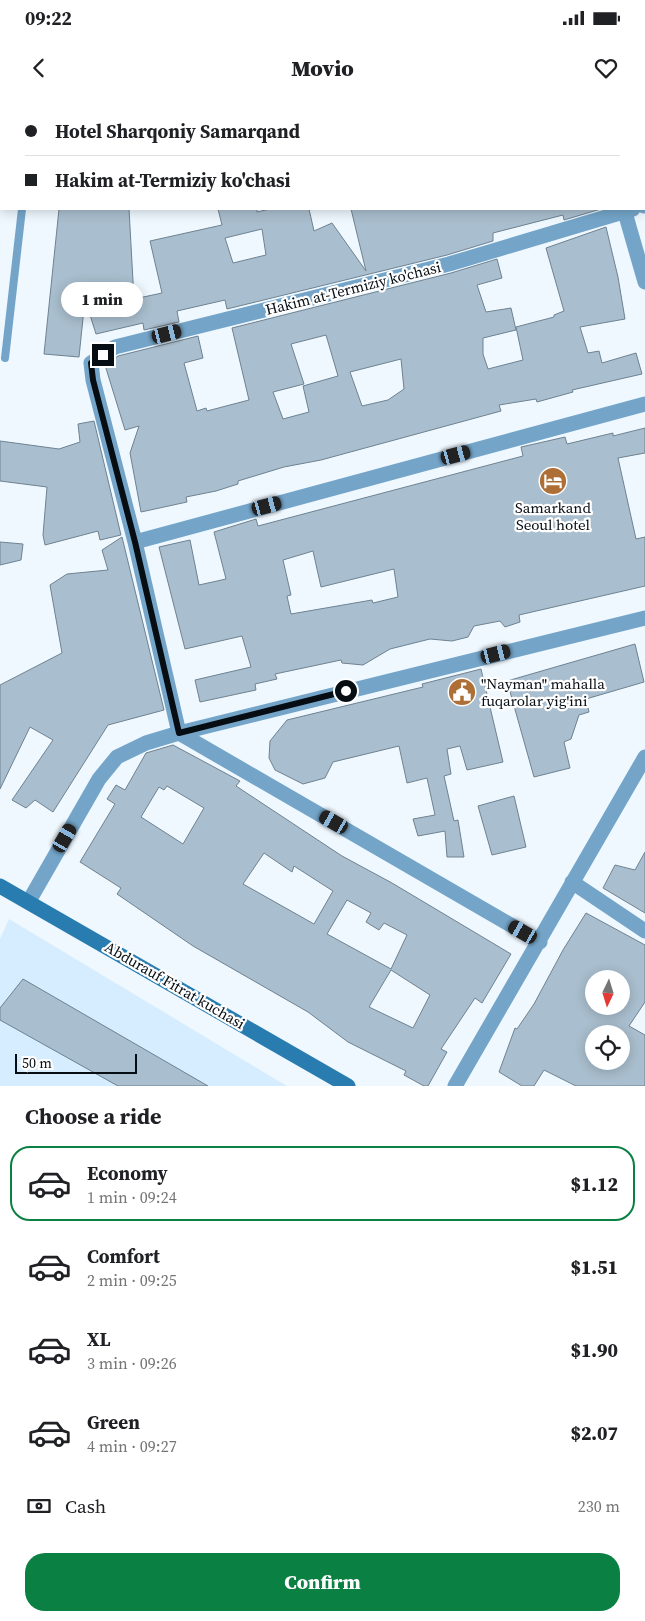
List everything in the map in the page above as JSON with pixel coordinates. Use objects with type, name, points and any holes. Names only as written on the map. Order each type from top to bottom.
[{"type":"street","points":[[627,210],[645,282]]},
{"type":"street","name":"Hakim at-Termiziy ko'chasi","points":[[135,542],[93,380],[91,363],[115,347],[449,264],[627,210]]},
{"type":"street","points":[[540,942],[179,733],[135,542],[645,404]]},
{"type":"street","points":[[29,901],[99,779],[117,757],[146,743],[179,733],[645,618]]},
{"type":"street","points":[[455,1086],[645,758]]},
{"type":"street","points":[[572,882],[645,931]]},
{"type":"street","name":"Abdurauf Fitrat kuchasi","points":[[0,886],[348,1086]]},
{"type":"lane","points":[[5,358],[22,210]]},
{"type":"shaded area","points":[[9,919],[287,1086],[0,1086],[0,939]]},
{"type":"building","points":[[59,210],[129,210],[134,299],[162,293],[150,241],[222,225],[218,210],[257,210],[257,212],[266,210],[309,210],[314,231],[332,223],[366,271],[351,210],[598,210],[564,220],[563,215],[493,233],[493,241],[447,255],[227,309],[225,300],[177,311],[179,322],[144,330],[143,323],[96,334],[85,299],[79,357],[44,354]],"holes":[[[262,229],[266,255],[233,263],[225,238]]]},
{"type":"building","points":[[606,227],[618,277],[625,319],[580,327],[588,353],[599,351],[602,363],[636,353],[642,374],[572,390],[573,392],[537,402],[536,399],[499,405],[501,411],[321,460],[284,467],[238,481],[238,484],[216,491],[186,497],[187,502],[141,512],[130,453],[139,426],[125,430],[105,365],[118,356],[198,336],[203,358],[184,363],[197,411],[206,408],[207,411],[249,400],[232,328],[451,273],[497,259],[502,278],[477,285],[486,312],[511,308],[516,330],[483,338],[483,354],[488,369],[523,360],[516,327],[554,317],[554,315],[564,311],[546,248]],"holes":[[[326,335],[338,376],[303,386],[309,412],[283,419],[273,392],[304,384],[291,344]],[[401,359],[404,389],[388,400],[362,406],[350,372]]]},
{"type":"building","points":[[94,421],[121,535],[100,540],[98,531],[45,545],[43,535],[47,487],[0,481],[0,441],[59,449],[80,442],[78,424]]},
{"type":"building","points":[[645,428],[645,453],[618,458],[636,539],[645,537],[645,586],[519,615],[520,622],[505,627],[500,621],[474,626],[468,637],[452,641],[430,639],[390,649],[363,665],[342,663],[341,660],[275,674],[277,679],[255,684],[256,690],[200,702],[195,680],[251,667],[242,636],[185,649],[159,547],[190,540],[199,585],[226,579],[214,532],[256,519],[258,526],[523,456],[521,447],[565,437],[567,444],[613,433],[613,436]],"holes":[[[313,551],[321,587],[394,569],[398,597],[373,603],[372,600],[291,614],[287,596],[291,595],[283,560]]]},
{"type":"building","points":[[122,537],[164,710],[108,725],[53,812],[35,800],[26,808],[12,800],[53,740],[30,727],[0,789],[0,685],[62,653],[50,585],[67,574],[108,570],[102,550]]},
{"type":"building","points":[[0,542],[23,544],[21,560],[0,565]]},
{"type":"building","points":[[635,644],[644,682],[586,699],[589,712],[579,715],[571,739],[564,742],[570,768],[534,777],[507,681]]},
{"type":"building","points":[[481,669],[503,762],[467,770],[460,746],[447,749],[451,774],[444,776],[454,821],[458,820],[464,857],[447,857],[445,831],[418,836],[413,819],[435,815],[427,778],[407,783],[399,746],[333,762],[325,778],[303,784],[275,770],[269,758],[270,741],[287,720],[423,687],[422,684]]},
{"type":"building","points":[[173,745],[240,781],[236,786],[342,856],[392,883],[511,954],[482,1003],[475,998],[441,1049],[447,1052],[428,1086],[424,1086],[404,1075],[406,1071],[348,1042],[308,1012],[193,946],[117,894],[121,888],[80,862],[115,804],[107,799],[116,785],[125,790],[146,753]],"holes":[[[167,786],[204,808],[183,844],[141,817],[159,787],[164,790]],[[264,853],[292,872],[294,866],[333,891],[314,924],[243,884]],[[347,900],[371,913],[366,922],[379,930],[384,923],[407,935],[391,969],[327,934]],[[391,970],[430,995],[413,1028],[369,1007]]]},
{"type":"building","points":[[514,796],[526,847],[492,855],[478,806]]},
{"type":"building","points":[[645,852],[645,913],[603,888],[615,865],[635,870]]},
{"type":"building","points":[[586,913],[645,945],[645,1002],[630,1025],[585,1025],[585,1070],[630,1070],[630,1027],[645,1035],[645,1086],[576,1086],[544,1070],[534,1086],[522,1086],[499,1072],[515,1028],[517,1029],[534,1004],[563,950]]},
{"type":"building","points":[[23,979],[208,1086],[118,1086],[0,1020],[0,1008]]},
{"type":"place","name":"Samarkand Seoul hotel","points":[[553,481]]},
{"type":"place","name":"\"Nayman\" mahalla fuqarolar yig'ini","points":[[462,692]]},
{"type":"route","points":[[103,355],[91,363],[93,380],[135,542],[179,733],[346,691]]}]
